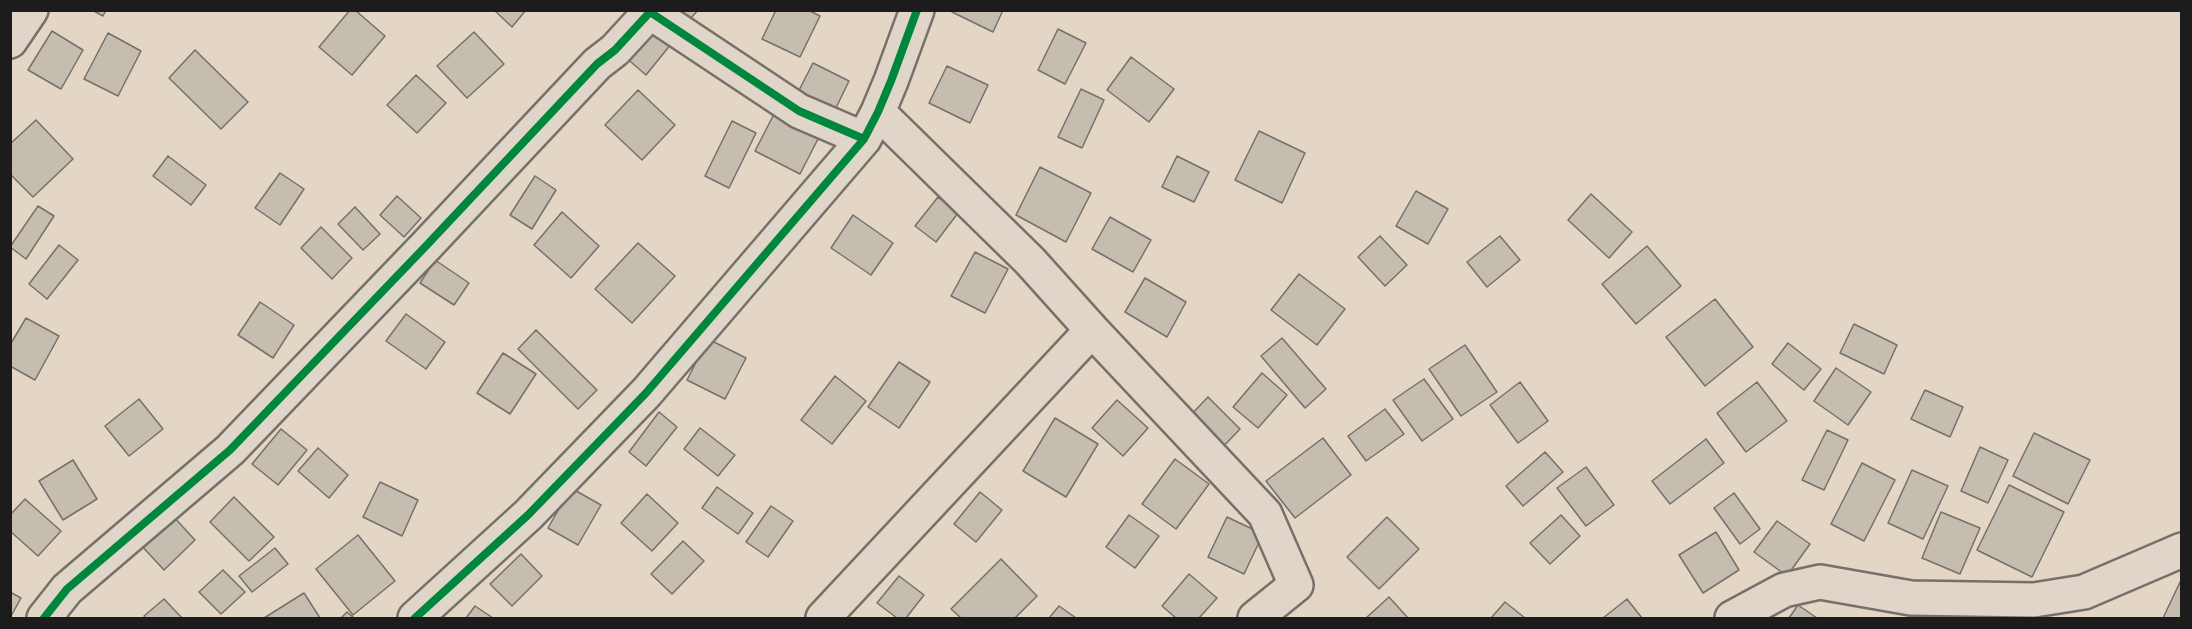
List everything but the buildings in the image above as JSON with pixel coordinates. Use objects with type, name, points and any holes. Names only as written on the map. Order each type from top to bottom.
[{"type":"street","points":[[10,41],[31,10]]},
{"type":"street","points":[[416,618],[528,515],[646,393],[871,125],[917,10]]},
{"type":"street","points":[[44,618],[67,589],[230,450],[425,248],[597,64],[615,50],[650,12],[799,111],[871,125],[1030,261],[1265,514],[1296,585],[1255,618]]},
{"type":"street","points":[[823,618],[1092,330]]},
{"type":"street","points":[[1732,618],[1784,590],[1820,582],[1911,598],[2044,599],[2084,592],[2181,550]]},
{"type":"cycle path","points":[[415,618],[528,515],[646,393],[864,139],[891,81],[917,10]]},
{"type":"cycle path","points":[[44,618],[67,589],[230,450],[597,64],[615,50],[650,12],[799,111],[864,139]]}]
